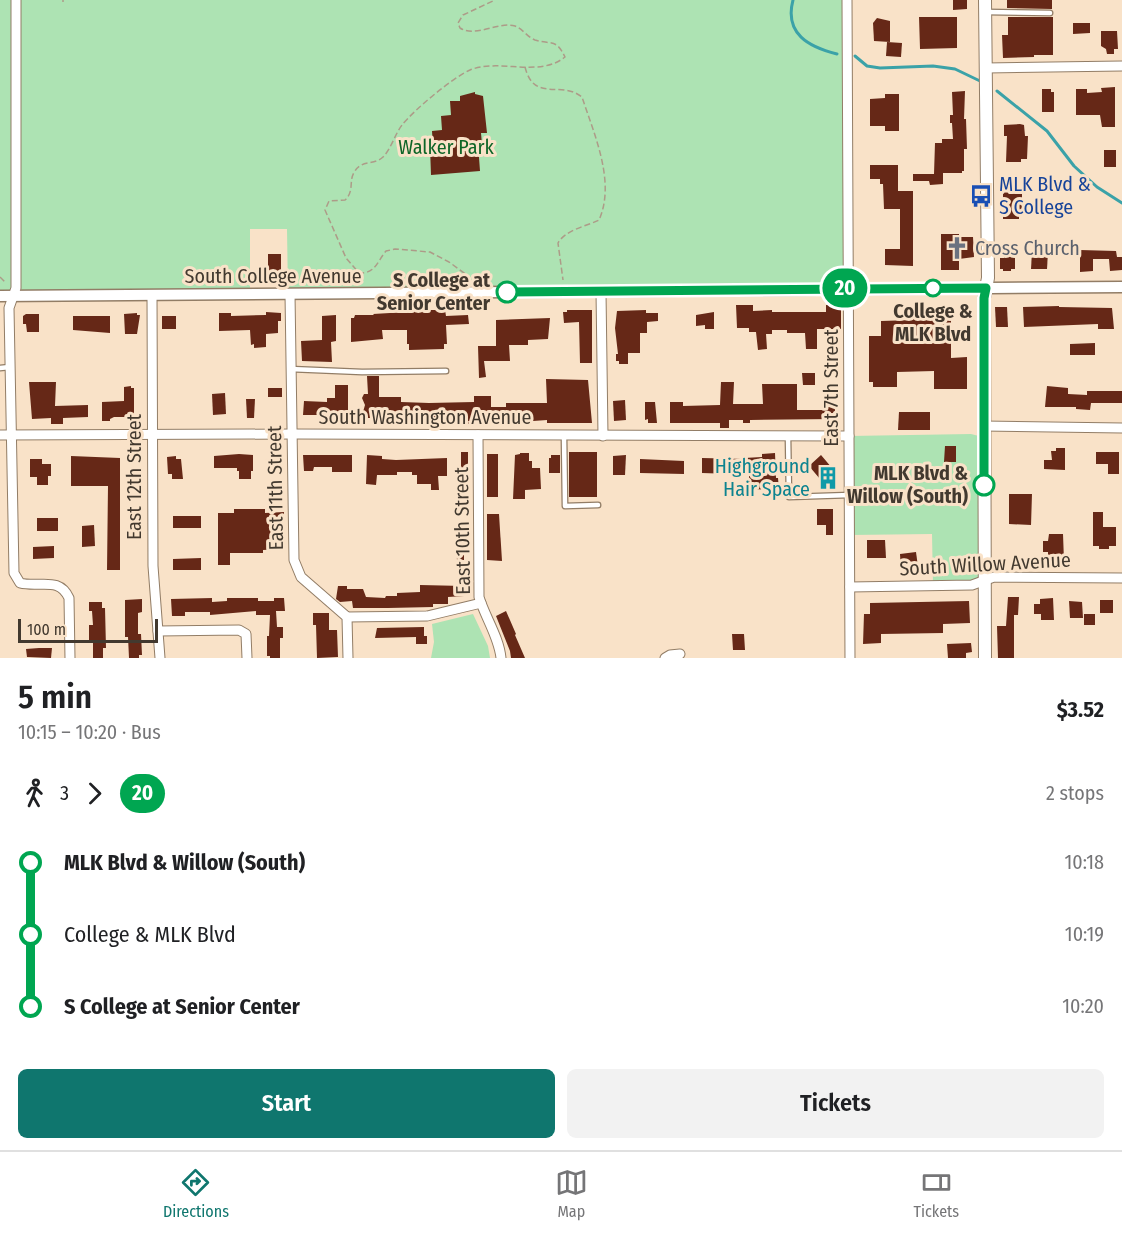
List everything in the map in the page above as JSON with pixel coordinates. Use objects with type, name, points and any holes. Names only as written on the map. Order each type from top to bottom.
[{"type":"main road","points":[[985,6],[988,225],[988,278],[984,298],[983,426],[985,658]]},
{"type":"street","points":[[16,0],[16,288],[9,308],[5,367],[11,435],[14,573],[20,583],[55,584],[62,586],[66,591],[69,598],[70,658]]},
{"type":"street","name":"East 7th Street","points":[[847,0],[850,658]]},
{"type":"street","points":[[986,68],[1122,66]]},
{"type":"street","name":"South College Avenue","points":[[0,296],[1122,287]]},
{"type":"street","points":[[602,292],[603,436]]},
{"type":"street","name":"East 11th Street","points":[[290,294],[294,560],[301,578],[347,617]]},
{"type":"street","name":"East 12th Street","points":[[152,295],[153,566],[160,658]]},
{"type":"street","points":[[983,426],[1122,428]]},
{"type":"street","name":"South Washington Avenue","points":[[0,435],[849,436]]},
{"type":"street","name":"East 10th Street","points":[[478,435],[479,597],[501,658]]},
{"type":"street","name":"South Willow Avenue","points":[[850,587],[972,585],[994,577],[1122,578]]},
{"type":"street","points":[[348,658],[347,617],[427,616],[481,603]]},
{"type":"street","points":[[158,631],[238,630],[246,634],[247,658]]},
{"type":"street","points":[[665,658],[680,654]]},
{"type":"lane","points":[[985,6],[1050,13]]},
{"type":"lane","points":[[290,369],[362,372],[446,371]]},
{"type":"lane","points":[[564,436],[565,506],[598,505]]},
{"type":"lane","points":[[788,436],[789,497],[850,495]]},
{"type":"path","points":[[469,293],[467,275],[430,252],[391,249],[386,251],[374,270],[359,273],[346,258],[327,215],[326,205],[329,201],[345,200],[349,197],[352,191],[352,175],[356,169],[361,164],[384,156],[404,123],[438,92],[461,75],[481,66],[525,67],[556,64],[565,57],[556,44],[535,40],[515,26],[468,31],[460,28],[458,23],[463,15],[495,0]]},
{"type":"path","points":[[525,67],[527,77],[539,88],[568,90],[582,97],[606,182],[606,201],[599,220],[568,234],[558,243],[564,280]]},
{"type":"green space","name":"Walker Park","points":[[0,0],[847,0],[850,288],[288,294],[287,229],[250,229],[250,295],[0,296]]},
{"type":"green space","points":[[971,434],[983,437],[984,581],[933,585],[932,534],[850,535],[849,436]]},
{"type":"green space","points":[[473,614],[488,646],[490,658],[431,658],[434,642],[432,624]]},
{"type":"building","points":[[953,0],[967,0],[967,9],[953,10]]},
{"type":"building","points":[[1007,0],[1052,0],[1052,9],[1007,8]]},
{"type":"building","points":[[919,17],[957,17],[957,48],[920,49]]},
{"type":"building","points":[[1008,17],[1053,17],[1053,55],[1003,58],[1002,35],[1008,35]]},
{"type":"building","points":[[877,18],[890,21],[890,42],[874,41],[873,23]]},
{"type":"building","points":[[1073,23],[1090,23],[1090,33],[1073,34]]},
{"type":"building","points":[[1101,31],[1117,31],[1118,49],[1114,49],[1114,54],[1107,54],[1106,49],[1101,46]]},
{"type":"building","points":[[887,42],[902,43],[901,57],[886,56]]},
{"type":"building","points":[[1115,87],[1115,127],[1102,127],[1100,115],[1076,115],[1076,89],[1087,89],[1087,93],[1102,92],[1101,88]]},
{"type":"building","points":[[1042,89],[1051,89],[1051,92],[1054,92],[1054,112],[1042,112]]},
{"type":"building","points":[[965,91],[964,119],[966,119],[967,149],[964,149],[964,171],[962,173],[943,173],[943,184],[930,185],[929,181],[913,181],[913,174],[934,174],[935,143],[942,143],[942,139],[953,139],[952,123],[950,123],[950,115],[953,115],[952,92]]},
{"type":"building","points":[[475,92],[483,96],[487,133],[481,133],[482,144],[478,144],[480,171],[431,175],[432,131],[442,130],[441,116],[451,115],[450,101],[460,101],[460,96]]},
{"type":"building","points":[[885,94],[899,94],[899,131],[885,131],[885,126],[870,126],[870,99],[885,98]]},
{"type":"building","points":[[1004,125],[1024,125],[1025,136],[1028,136],[1027,159],[1021,159],[1021,162],[1006,162],[1007,136],[1004,136]]},
{"type":"building","points":[[1104,150],[1116,150],[1116,167],[1104,167]]},
{"type":"building","points":[[870,165],[898,165],[898,191],[913,191],[913,266],[885,265],[885,249],[900,249],[900,209],[884,209],[883,184],[880,184],[880,179],[870,179]]},
{"type":"building","points":[[1006,186],[1022,188],[1022,205],[1025,205],[1025,215],[1019,215],[1019,219],[1003,219],[1003,190],[1006,190]]},
{"type":"building","name":"Cross Church","points":[[941,234],[973,237],[974,257],[959,259],[959,270],[941,270]]},
{"type":"building","points":[[1004,246],[1015,246],[1015,269],[1011,271],[1000,269],[1000,258],[1004,258]]},
{"type":"building","points":[[1080,250],[1116,251],[1117,257],[1122,257],[1122,270],[1110,271],[1109,259],[1093,259],[1093,271],[1080,272]]},
{"type":"building","points":[[1032,252],[1048,252],[1047,269],[1031,269]]},
{"type":"building","points":[[268,254],[281,254],[281,274],[268,274]]},
{"type":"building","points":[[831,299],[841,299],[841,329],[817,329],[817,349],[806,349],[805,333],[772,330],[772,334],[766,334],[767,349],[758,350],[756,332],[749,332],[749,328],[737,328],[736,305],[753,305],[753,311],[826,312],[826,305],[831,305]]},
{"type":"building","points":[[995,307],[1007,307],[1008,327],[996,327]]},
{"type":"building","points":[[1023,307],[1112,308],[1114,329],[1098,329],[1098,324],[1024,327]]},
{"type":"building","points":[[407,310],[445,310],[446,316],[468,315],[469,324],[446,325],[447,344],[444,344],[444,349],[409,350],[407,330],[382,330],[383,339],[351,342],[351,318],[355,315],[407,312]]},
{"type":"building","points":[[592,310],[592,363],[580,363],[579,322],[564,323],[563,312]]},
{"type":"building","points":[[646,310],[646,313],[658,313],[658,321],[647,322],[647,333],[640,333],[640,353],[628,353],[628,364],[619,364],[619,361],[616,361],[616,354],[618,354],[615,328],[617,311]]},
{"type":"building","points":[[266,312],[281,313],[281,321],[278,321],[278,333],[266,334],[266,347],[254,348],[254,344],[251,345],[250,330],[219,331],[219,313],[231,313],[231,316],[266,315]]},
{"type":"building","points":[[714,312],[714,329],[705,329],[705,325],[696,326],[696,315]]},
{"type":"building","points":[[137,313],[140,315],[137,334],[125,334],[124,314]]},
{"type":"building","points":[[39,314],[39,332],[27,332],[26,324],[23,324],[23,316]]},
{"type":"building","points":[[336,315],[336,341],[331,342],[332,362],[302,361],[301,341],[322,340],[322,316]]},
{"type":"building","points":[[913,315],[922,315],[922,320],[951,320],[951,358],[967,357],[967,389],[934,389],[934,371],[897,372],[897,387],[873,387],[873,382],[869,382],[869,336],[881,336],[881,321],[913,320]]},
{"type":"building","points":[[73,316],[110,316],[110,333],[73,330]]},
{"type":"building","points":[[162,316],[176,316],[176,329],[162,329]]},
{"type":"building","points":[[550,318],[548,339],[528,340],[528,345],[509,345],[510,361],[484,361],[486,377],[479,378],[478,346],[496,346],[496,320]]},
{"type":"building","points":[[1095,343],[1095,355],[1070,355],[1070,344]]},
{"type":"building","points":[[802,373],[815,373],[815,385],[803,385]]},
{"type":"building","points":[[367,376],[379,376],[379,397],[401,397],[401,402],[429,403],[474,402],[474,396],[491,396],[491,407],[506,407],[506,403],[547,403],[546,379],[588,380],[592,423],[547,423],[547,420],[533,421],[529,418],[514,418],[514,420],[468,421],[469,424],[451,424],[451,418],[390,417],[390,414],[376,414],[376,418],[365,418],[363,412],[365,405],[362,398],[364,394],[368,394]]},
{"type":"building","points":[[29,382],[56,382],[55,406],[88,405],[88,417],[63,418],[63,424],[51,424],[51,418],[32,419]]},
{"type":"building","points":[[721,382],[734,382],[733,404],[763,404],[762,384],[797,384],[797,410],[826,410],[826,392],[835,392],[835,419],[750,420],[750,423],[743,423],[743,420],[729,420],[729,428],[720,428],[720,423],[670,423],[670,402],[683,402],[683,406],[720,405]]},
{"type":"building","points":[[335,385],[348,385],[348,420],[331,420],[331,415],[303,415],[304,401],[327,402],[327,398],[335,398]]},
{"type":"building","points":[[1047,386],[1068,388],[1068,394],[1087,395],[1087,391],[1122,391],[1122,403],[1091,403],[1090,410],[1076,409],[1076,407],[1045,407]]},
{"type":"building","points":[[124,387],[134,388],[134,417],[114,417],[110,421],[102,421],[102,402],[124,401]]},
{"type":"building","points":[[268,388],[282,388],[282,397],[268,397]]},
{"type":"building","points":[[225,393],[226,414],[213,415],[212,394]]},
{"type":"building","points":[[246,399],[255,399],[254,418],[247,418]]},
{"type":"building","points":[[625,400],[626,420],[614,421],[613,401]]},
{"type":"building","points":[[645,402],[655,402],[657,423],[648,423],[648,419],[645,420]]},
{"type":"building","points":[[899,412],[930,412],[930,430],[898,430]]},
{"type":"building","points":[[945,446],[956,446],[956,462],[944,462]]},
{"type":"building","points":[[1056,448],[1065,448],[1065,470],[1044,469],[1044,460],[1052,460],[1051,451],[1056,451]]},
{"type":"building","points":[[461,452],[468,452],[468,470],[461,470]]},
{"type":"building","points":[[569,452],[597,452],[597,497],[569,497]]},
{"type":"building","points":[[1096,452],[1119,452],[1119,474],[1108,474],[1108,464],[1096,464]]},
{"type":"building","points":[[529,453],[532,468],[540,468],[541,489],[525,490],[525,499],[513,499],[515,455]]},
{"type":"building","points":[[775,453],[779,490],[749,489],[749,471],[732,471],[732,474],[702,473],[702,458],[745,459]]},
{"type":"building","points":[[487,454],[498,454],[498,497],[487,497]]},
{"type":"building","points":[[253,455],[251,479],[239,479],[237,468],[214,468],[214,456]]},
{"type":"building","points":[[303,455],[352,455],[352,472],[332,472],[332,467],[314,467],[313,471],[304,471]]},
{"type":"building","points":[[367,455],[396,460],[447,458],[447,476],[438,476],[439,490],[431,490],[431,484],[417,484],[417,475],[412,475],[412,472],[377,475],[376,485],[366,484]]},
{"type":"building","points":[[551,455],[560,455],[560,473],[549,473]]},
{"type":"building","points":[[626,455],[625,475],[613,475],[613,456]]},
{"type":"building","points":[[821,455],[832,468],[828,472],[834,479],[828,484],[822,477],[820,479],[809,466]]},
{"type":"building","points":[[71,456],[120,458],[120,570],[107,570],[108,486],[71,486]]},
{"type":"building","points":[[176,456],[176,459],[181,459],[183,479],[172,479],[172,474],[168,474],[167,457]]},
{"type":"building","points":[[30,459],[42,459],[42,464],[51,464],[48,485],[37,485],[37,477],[30,477]]},
{"type":"building","points":[[640,459],[684,461],[684,474],[640,473]]},
{"type":"building","points":[[1009,494],[1032,494],[1031,525],[1009,524]]},
{"type":"building","points":[[234,509],[265,509],[265,513],[284,512],[284,549],[263,550],[263,553],[230,553],[230,565],[218,565],[218,513],[234,513]]},
{"type":"building","points":[[817,509],[833,509],[833,535],[826,535],[826,525],[817,525]]},
{"type":"building","points":[[1093,512],[1103,512],[1103,527],[1116,527],[1116,546],[1099,549],[1099,546],[1093,546]]},
{"type":"building","points":[[487,514],[499,514],[502,561],[487,560]]},
{"type":"building","points":[[173,516],[201,516],[201,528],[173,528]]},
{"type":"building","points":[[37,518],[58,518],[58,531],[37,531]]},
{"type":"building","points":[[94,525],[95,546],[82,547],[82,526]]},
{"type":"building","points":[[1049,534],[1063,534],[1064,561],[1048,561],[1048,552],[1043,552],[1043,541],[1048,541]]},
{"type":"building","points":[[867,540],[885,540],[886,558],[867,558]]},
{"type":"building","points":[[467,543],[468,551],[464,551],[464,560],[457,560],[456,544]]},
{"type":"building","points":[[54,546],[54,558],[33,559],[33,547]]},
{"type":"building","points":[[916,552],[918,567],[901,569],[900,554]]},
{"type":"building","points":[[201,558],[201,570],[173,570],[173,559]]},
{"type":"building","points":[[420,585],[464,586],[464,596],[448,597],[448,604],[433,604],[433,607],[353,608],[352,601],[340,602],[336,599],[338,586],[347,586],[347,589],[363,589],[366,597],[385,598],[386,596],[397,596],[397,593],[420,592]]},
{"type":"building","points":[[1008,597],[1019,597],[1018,615],[1014,615],[1014,658],[998,658],[997,626],[1006,626]]},
{"type":"building","points":[[212,598],[212,602],[227,601],[227,598],[258,598],[258,601],[274,601],[274,598],[284,598],[285,611],[276,611],[277,627],[283,627],[283,638],[280,638],[280,658],[267,656],[270,615],[256,615],[256,611],[210,615],[210,612],[185,612],[185,616],[172,616],[171,599]]},
{"type":"building","points":[[1053,598],[1054,620],[1041,620],[1041,614],[1034,614],[1034,604],[1040,604],[1040,599]]},
{"type":"building","points":[[142,599],[142,612],[138,613],[138,634],[141,634],[142,655],[139,655],[139,658],[129,658],[128,637],[125,637],[125,600]]},
{"type":"building","points":[[1100,600],[1113,600],[1113,613],[1100,613]]},
{"type":"building","points":[[969,601],[970,623],[943,624],[943,633],[881,634],[881,643],[863,644],[864,614],[870,614],[870,603]]},
{"type":"building","points":[[1069,601],[1082,602],[1083,618],[1070,618]]},
{"type":"building","points":[[89,602],[102,602],[102,608],[105,608],[106,648],[103,648],[103,658],[93,658],[93,640],[89,640],[89,625],[93,625]]},
{"type":"building","points":[[506,611],[525,658],[511,658],[496,616]]},
{"type":"building","points":[[313,613],[329,613],[329,630],[337,630],[338,657],[317,658],[316,625],[313,625]]},
{"type":"building","points":[[1084,614],[1095,614],[1095,625],[1084,625]]},
{"type":"building","points":[[424,627],[427,644],[416,644],[416,637],[375,638],[377,628]]},
{"type":"building","points":[[732,634],[744,634],[745,650],[733,650]]},
{"type":"building","points":[[971,643],[972,652],[966,653],[966,658],[948,658],[947,644]]},
{"type":"building","points":[[52,648],[51,658],[27,657],[26,649]]},
{"type":"waterway","points":[[793,0],[792,22],[801,37],[808,43],[837,54]]},
{"type":"waterway","points":[[855,56],[867,66],[880,68],[933,66],[955,69],[980,81]]},
{"type":"waterway","points":[[997,91],[1047,131],[1074,166],[1097,187],[1122,203]]},
{"type":"bus line","name":"20","points":[[507,292],[986,288],[984,298],[984,485]]},
{"type":"place","name":"MLK Blvd & S College","points":[[981,196]]},
{"type":"place","name":"Cross Church","points":[[957,248]]},
{"type":"place","name":"College & MLK Blvd","points":[[933,288]]},
{"type":"place","name":"S College at Senior Center","points":[[507,292]]},
{"type":"place","name":"Highground Hair Space","points":[[828,478]]},
{"type":"place","name":"MLK Blvd & Willow (South)","points":[[984,485]]}]
